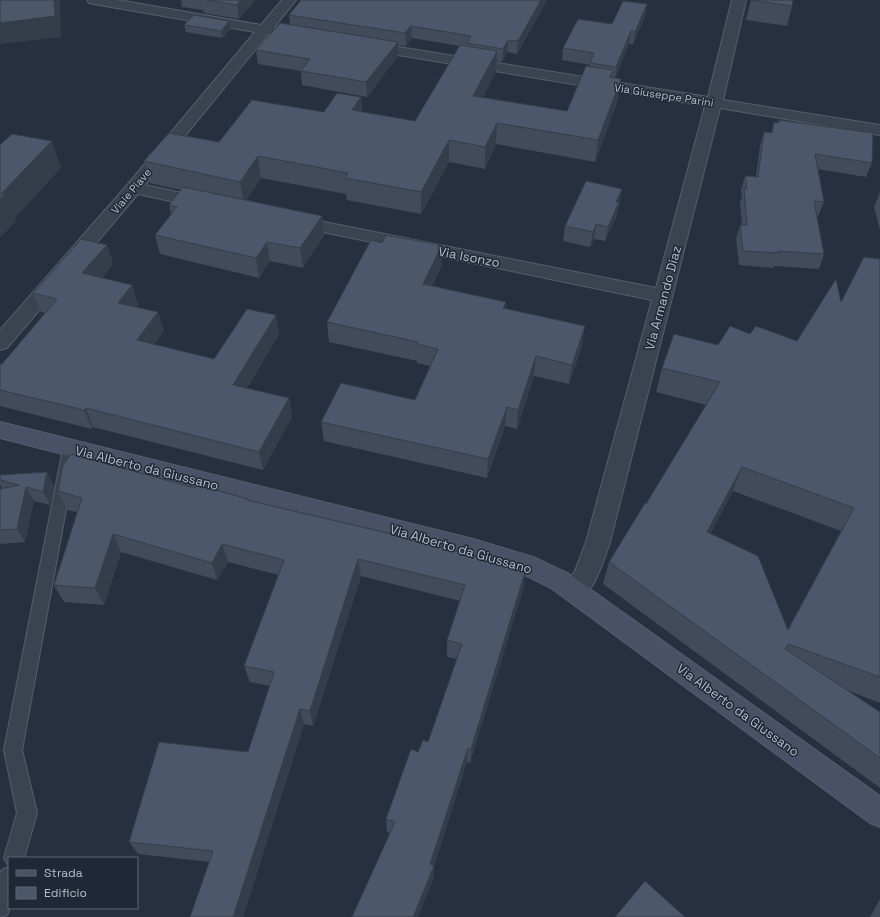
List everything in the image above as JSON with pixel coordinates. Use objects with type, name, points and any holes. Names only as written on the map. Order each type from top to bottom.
[{"type":"street","points":[[94,0],[318,38]]},
{"type":"street","name":"Viale Piave","points":[[0,343],[134,188],[289,0]]},
{"type":"street","name":"Via Armando Diaz","points":[[574,591],[585,576],[593,559],[714,103],[739,0]]},
{"type":"street","name":"Via Giuseppe Parini","points":[[357,44],[880,130]]},
{"type":"street","points":[[134,188],[220,206]]},
{"type":"street","name":"Via Isonzo","points":[[274,217],[663,296]]},
{"type":"street","name":"Via Alberto da Giussano","points":[[0,430],[70,449],[473,549],[525,564],[574,591],[880,813]]},
{"type":"lane","points":[[14,857],[27,813],[13,750],[70,449]]},
{"type":"lane","points":[[0,908],[8,880]]},
{"type":"building","points":[[0,0],[54,0],[55,16],[0,23]]},
{"type":"building","points":[[206,0],[241,0],[237,5]]},
{"type":"building","points":[[301,0],[541,0],[518,41],[508,40],[503,49],[467,43],[471,36],[411,26],[405,33],[289,15]]},
{"type":"building","points":[[751,0],[793,0],[792,6]]},
{"type":"building","points":[[623,1],[647,4],[635,32],[631,31],[616,67],[590,63],[594,53],[563,48],[578,19],[612,24]]},
{"type":"building","points":[[194,15],[229,21],[221,31],[184,25]]},
{"type":"building","points":[[280,23],[398,42],[366,82],[301,71],[310,59],[256,50]]},
{"type":"building","points":[[460,45],[497,51],[473,96],[567,111],[586,66],[613,70],[610,77],[621,79],[598,140],[497,123],[485,147],[449,140],[421,192],[345,178],[348,173],[258,156],[240,182],[144,161],[169,133],[219,142],[252,100],[324,112],[337,93],[361,97],[352,110],[415,121]]},
{"type":"building","points":[[779,120],[873,133],[872,163],[815,154],[824,202],[814,201],[824,254],[778,251],[779,253],[743,251],[740,225],[747,225],[744,189],[747,189],[745,176],[758,177],[764,132],[772,133],[774,122],[779,123]]},
{"type":"building","points":[[12,134],[52,141],[1,194],[5,194],[0,199],[0,145]]},
{"type":"building","points":[[586,181],[622,189],[616,202],[619,202],[608,227],[596,224],[593,232],[565,226]]},
{"type":"building","points":[[183,187],[322,216],[300,248],[267,242],[256,258],[155,235],[177,207],[169,205]]},
{"type":"building","points":[[386,235],[442,245],[423,284],[506,302],[503,308],[585,326],[572,365],[536,356],[518,410],[507,407],[488,459],[321,422],[341,383],[415,400],[438,349],[417,344],[418,342],[327,322],[371,240],[382,243]]},
{"type":"building","points":[[81,239],[107,245],[82,273],[132,285],[118,303],[158,312],[137,340],[214,359],[247,309],[276,315],[233,385],[289,398],[259,452],[86,408],[84,410],[0,390],[0,364],[2,364],[57,299],[33,293]]},
{"type":"building","points":[[864,257],[880,259],[880,677],[788,644],[785,649],[880,712],[880,758],[609,562],[720,382],[662,368],[674,334],[718,345],[730,326],[750,334],[756,326],[797,341],[836,279],[841,302]],"holes":[[[742,467],[854,508],[788,630],[758,556],[707,532]]]},
{"type":"building","points":[[71,454],[195,488],[197,485],[248,499],[247,500],[383,532],[526,569],[471,749],[468,748],[430,864],[434,866],[413,917],[352,917],[395,822],[386,819],[411,749],[418,752],[423,740],[428,742],[462,644],[447,640],[465,585],[358,559],[310,711],[300,709],[233,917],[190,917],[213,851],[129,842],[159,742],[248,752],[274,672],[244,666],[284,560],[222,544],[212,563],[113,534],[95,588],[54,585],[82,498],[58,491],[63,465]]},
{"type":"building","points":[[47,472],[43,492],[26,487],[17,529],[0,530],[0,489],[19,485],[0,480],[0,475]]},
{"type":"building","points":[[645,881],[685,917],[615,917]]}]
